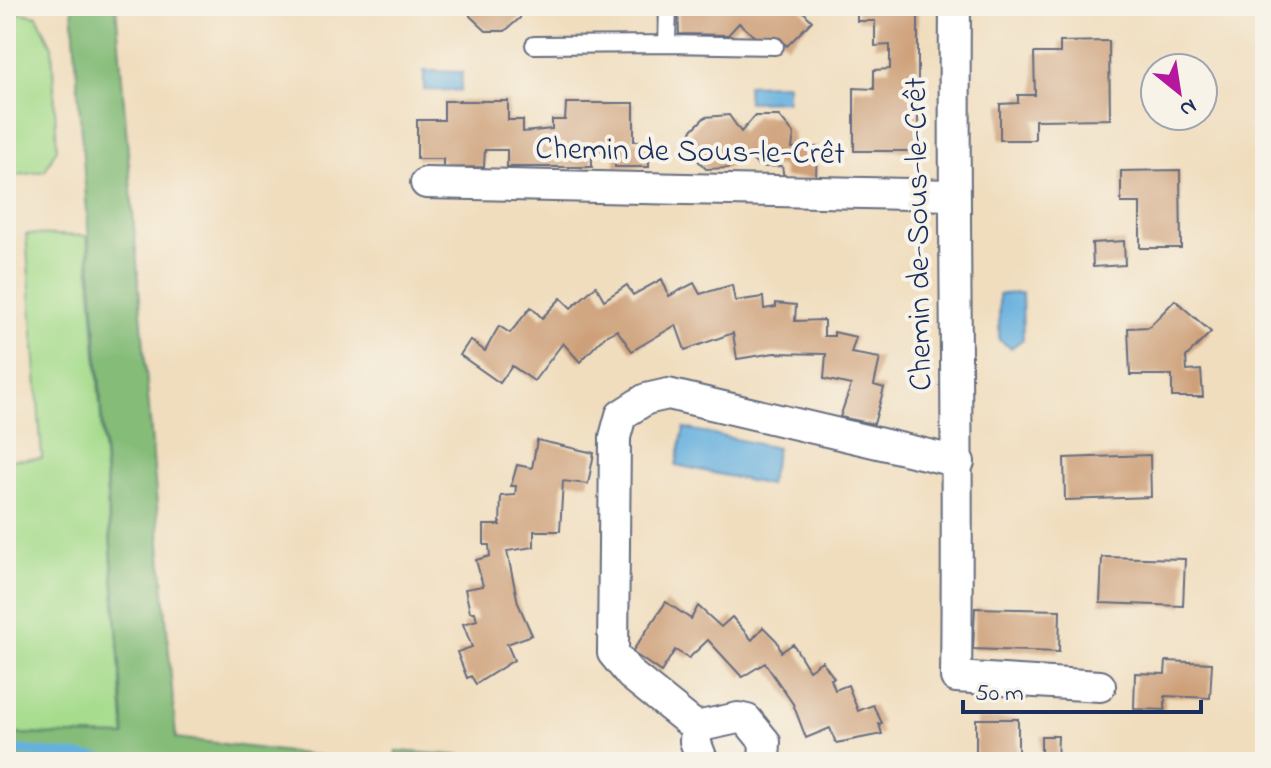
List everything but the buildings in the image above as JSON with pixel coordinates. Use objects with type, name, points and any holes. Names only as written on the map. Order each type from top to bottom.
[{"type":"street","name":"Chemin de-Sous-le-Crêt","points":[[955,6],[953,195],[959,462],[956,677],[1100,686]]},
{"type":"street","name":"Chemin de Sous-le-Crêt","points":[[426,183],[953,195]]},
{"type":"street","points":[[696,727],[631,675],[613,653],[615,437],[621,415],[646,399],[668,394],[959,462]]},
{"type":"street","points":[[696,727],[738,718],[747,720],[765,742],[764,762]]},
{"type":"street","points":[[696,727],[695,741],[703,762]]},
{"type":"lane","points":[[667,44],[668,6]]},
{"type":"lane","points":[[534,45],[775,46]]},
{"type":"green space","points":[[72,6],[116,6],[176,738],[367,762],[6,762],[6,734],[125,736]]},
{"type":"green space","points":[[6,10],[37,16],[52,46],[57,148],[45,171],[6,177]]},
{"type":"green space","points":[[26,234],[87,236],[125,736],[6,734],[6,460],[42,458]]},
{"type":"green space","points":[[396,751],[508,759],[511,762],[394,762]]},
{"type":"water","points":[[424,71],[462,72],[461,91],[424,90]]},
{"type":"water","points":[[787,84],[787,101],[748,102],[747,85]]},
{"type":"water","points":[[1022,293],[1023,339],[1011,348],[999,340],[999,294]]},
{"type":"water","points":[[684,428],[777,448],[769,485],[676,465]]},
{"type":"waterway","points":[[6,749],[134,762]]}]
